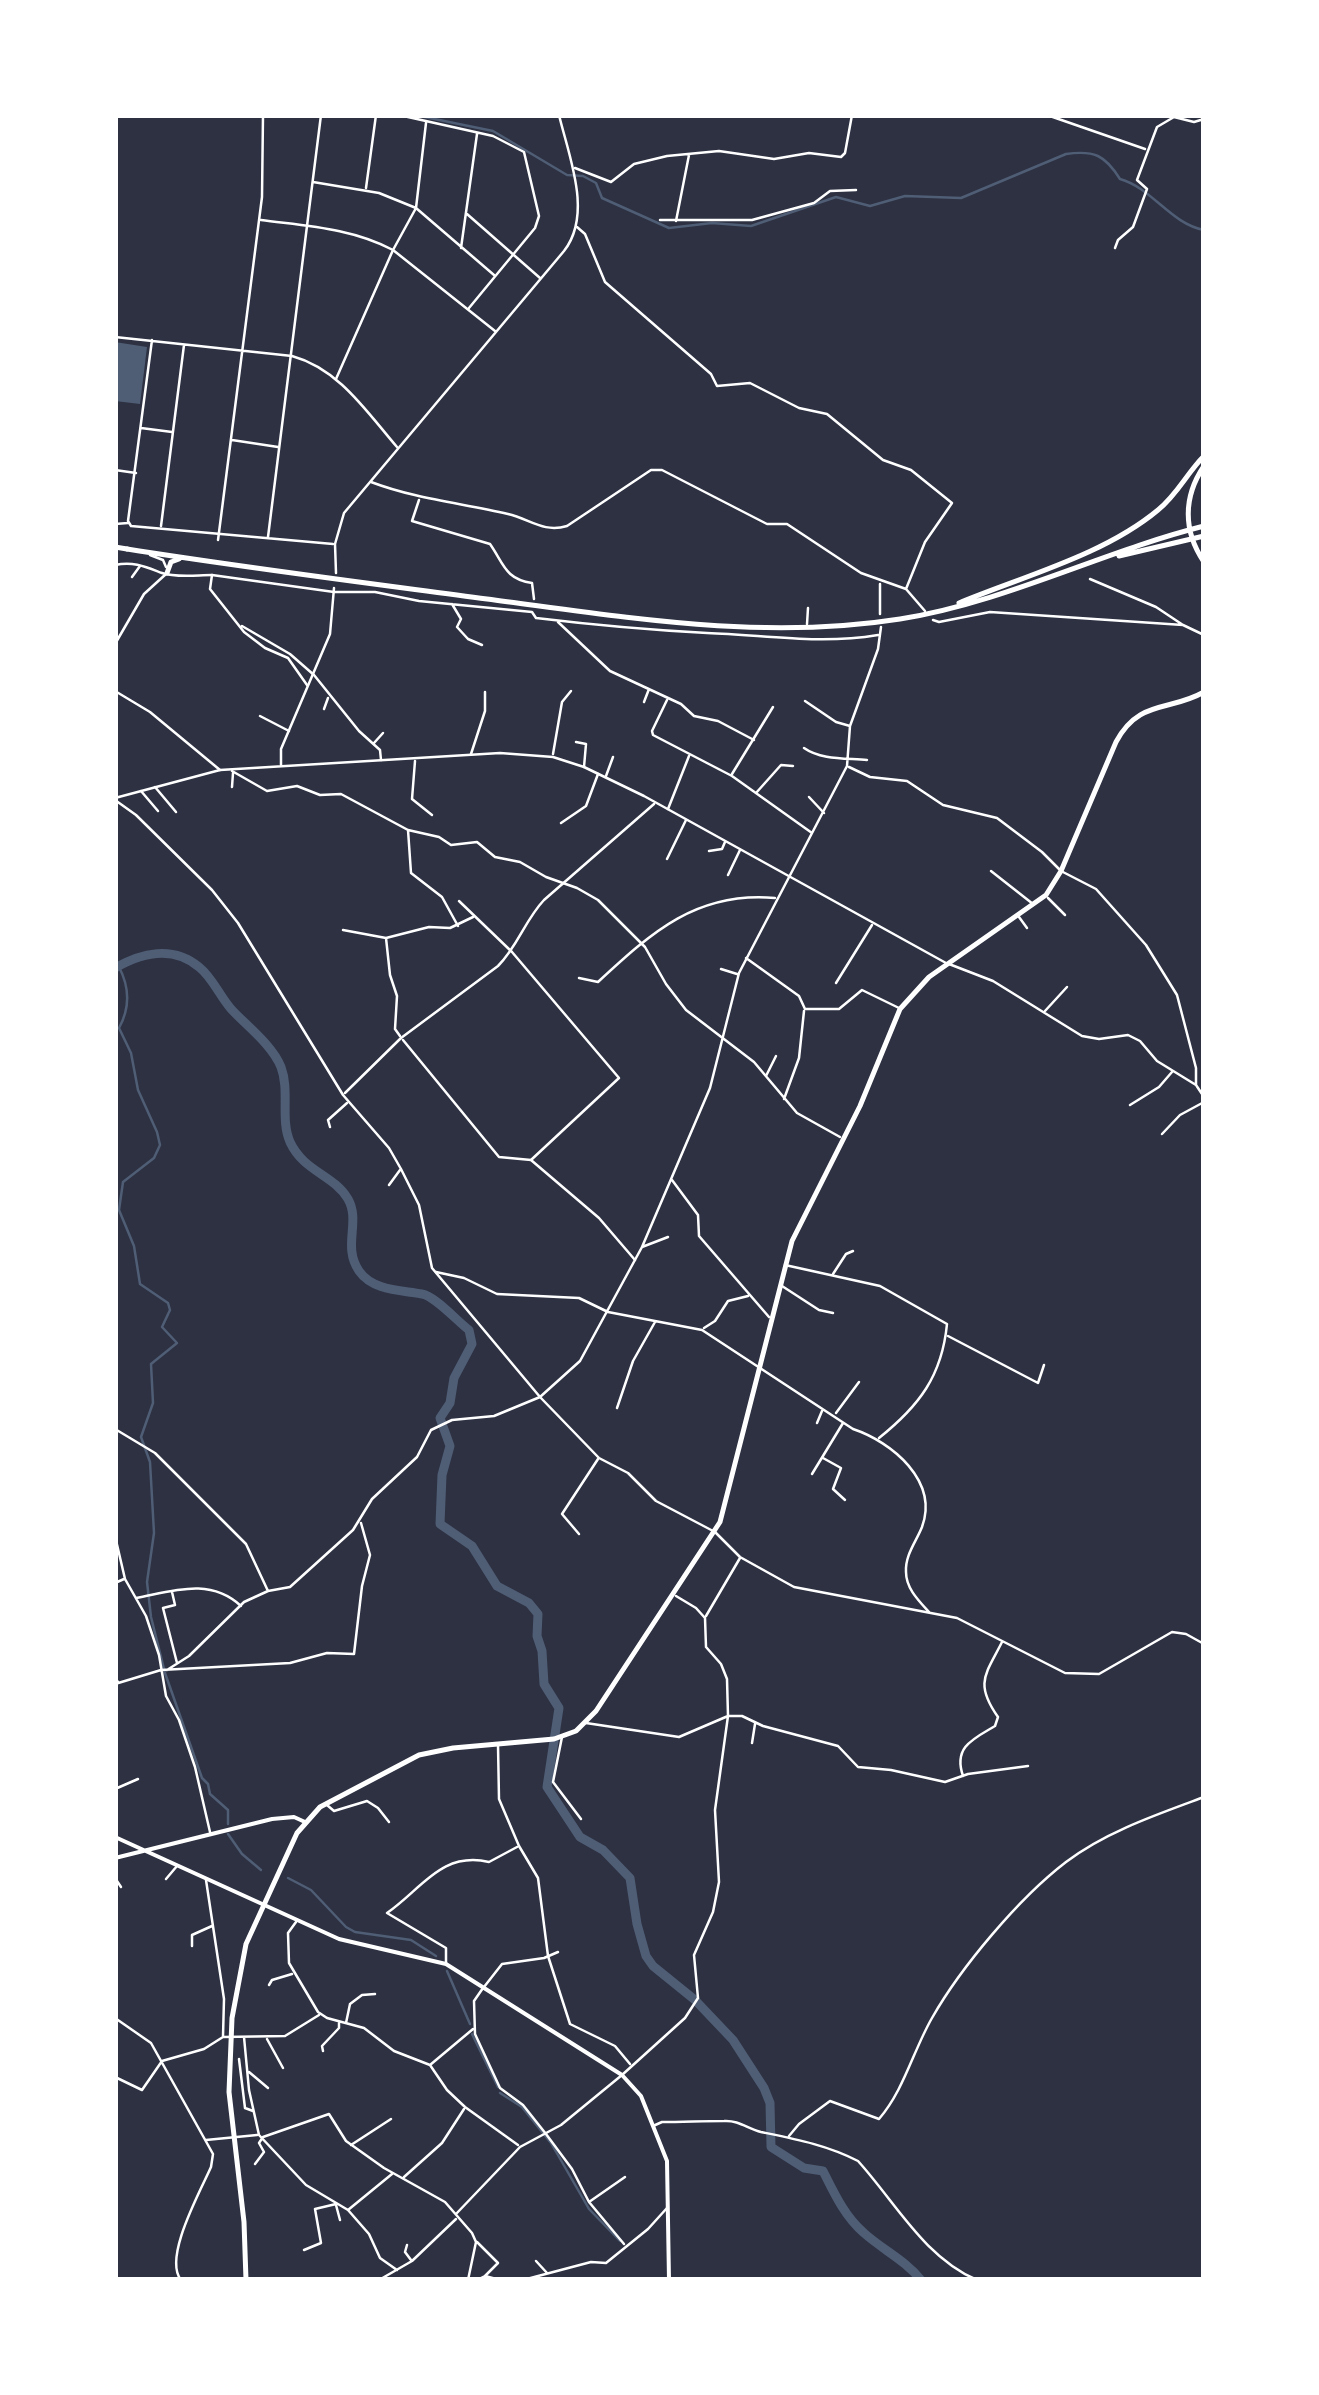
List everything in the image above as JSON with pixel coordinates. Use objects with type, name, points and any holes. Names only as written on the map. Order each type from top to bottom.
[{"type":"highway","points":[[938,612],[1043,571],[1134,528],[1171,499],[1204,456]]},
{"type":"highway","points":[[1204,468],[1190,492],[1189,517],[1204,560]]},
{"type":"highway","points":[[115,547],[605,615],[742,628],[818,628],[938,612],[1204,526]]},
{"type":"highway","points":[[1098,562],[1204,536]]},
{"type":"highway","points":[[167,574],[173,560],[186,558]]},
{"type":"highway","points":[[246,2280],[227,2037],[246,1944],[305,1822],[326,1804],[428,1752],[562,1737],[586,1723],[715,1532],[725,1508],[784,1265],[900,1009],[914,990],[946,963],[1045,895],[1061,872],[1122,731],[1148,710],[1204,692]]},
{"type":"main road","points":[[115,1858],[286,1816],[305,1822]]},
{"type":"main road","points":[[115,1837],[349,1942],[446,1964],[622,2075],[636,2088],[667,2161],[669,2280]]},
{"type":"street","points":[[218,540],[259,220],[263,116],[254,115]]},
{"type":"street","points":[[268,538],[321,115]]},
{"type":"street","points":[[366,190],[376,115]]},
{"type":"street","points":[[399,115],[499,138],[524,152],[539,216],[536,228],[468,309]]},
{"type":"street","points":[[336,573],[335,544],[344,513],[570,243],[579,213],[559,115]]},
{"type":"street","points":[[572,168],[610,182],[634,164],[689,154],[719,151],[774,159],[810,153],[841,156],[845,153],[852,115]]},
{"type":"street","points":[[1047,115],[1145,149]]},
{"type":"street","points":[[1114,248],[1133,228],[1147,189],[1136,180],[1158,127],[1174,117],[1194,122],[1204,119]]},
{"type":"street","points":[[336,378],[416,208],[426,121]]},
{"type":"street","points":[[461,248],[477,132]]},
{"type":"street","points":[[676,222],[689,154]]},
{"type":"street","points":[[313,182],[366,190],[416,208],[496,276]]},
{"type":"street","points":[[660,220],[752,220],[814,203],[830,192],[856,190]]},
{"type":"street","points":[[466,213],[541,278]]},
{"type":"street","points":[[259,220],[347,232],[393,250],[496,332]]},
{"type":"street","points":[[576,227],[585,234],[605,282],[711,374],[717,386],[750,383],[799,408],[828,414],[884,460],[911,470],[952,503],[925,542],[906,589]]},
{"type":"street","points":[[115,337],[292,356],[309,362],[336,378],[398,448]]},
{"type":"street","points":[[129,523],[152,340]]},
{"type":"street","points":[[161,528],[184,344]]},
{"type":"street","points":[[141,428],[173,432]]},
{"type":"street","points":[[230,440],[280,447]]},
{"type":"street","points":[[115,470],[136,473]]},
{"type":"street","points":[[370,482],[420,499],[507,514],[553,530],[582,517],[651,470],[662,470],[767,524],[787,524],[861,573],[906,589],[925,611]]},
{"type":"street","points":[[420,499],[412,521],[490,544],[505,572],[517,581],[532,583],[534,599]]},
{"type":"street","points":[[115,524],[335,544]]},
{"type":"street","points":[[127,549],[162,560],[167,574]]},
{"type":"street","points":[[132,577],[141,565]]},
{"type":"street","points":[[115,566],[141,565],[167,574],[375,592],[419,601],[532,612],[536,618],[671,633],[807,639],[880,634]]},
{"type":"street","points":[[115,644],[144,594],[167,574]]},
{"type":"street","points":[[212,575],[210,589],[238,624],[266,648],[288,658],[308,686]]},
{"type":"street","points":[[1090,579],[1156,607],[1204,635]]},
{"type":"street","points":[[880,582],[880,614]]},
{"type":"street","points":[[281,766],[281,749],[330,634],[334,590]]},
{"type":"street","points":[[452,602],[460,618],[457,628],[482,645]]},
{"type":"street","points":[[808,608],[808,626]]},
{"type":"street","points":[[933,620],[990,612],[1183,625]]},
{"type":"street","points":[[558,621],[610,671],[668,698],[694,716],[718,721],[754,740]]},
{"type":"street","points":[[238,624],[290,654],[314,675],[380,750],[381,761]]},
{"type":"street","points":[[164,1670],[190,1656],[241,1606],[268,1591],[290,1586],[360,1522],[372,1500],[410,1465],[427,1435],[444,1422],[494,1416],[540,1398],[574,1370],[642,1247],[710,1088],[738,974],[848,766],[850,726],[881,628]]},
{"type":"street","points":[[644,702],[650,689]]},
{"type":"street","points":[[115,691],[150,712],[220,770]]},
{"type":"street","points":[[553,757],[562,702],[571,691]]},
{"type":"street","points":[[471,755],[485,711],[485,692]]},
{"type":"street","points":[[324,709],[329,696]]},
{"type":"street","points":[[668,698],[653,735],[732,776],[814,834]]},
{"type":"street","points":[[805,701],[836,722],[850,726]]},
{"type":"street","points":[[732,776],[774,707]]},
{"type":"street","points":[[260,716],[289,731]]},
{"type":"street","points":[[372,744],[383,733]]},
{"type":"street","points":[[576,742],[596,744]]},
{"type":"street","points":[[584,766],[586,744]]},
{"type":"street","points":[[804,748],[808,752],[867,760]]},
{"type":"street","points":[[115,799],[220,770],[500,753],[553,757],[584,766],[946,963],[993,981],[1082,1036],[1128,1035],[1140,1041],[1157,1061],[1196,1085],[1204,1099],[1180,1115],[1162,1134]]},
{"type":"street","points":[[668,810],[690,754]]},
{"type":"street","points":[[606,776],[613,756]]},
{"type":"street","points":[[415,759],[412,800],[432,815]]},
{"type":"street","points":[[756,794],[781,765],[794,766]]},
{"type":"street","points":[[848,766],[870,777],[907,781],[944,804],[997,818],[1042,852],[1061,872],[1096,888],[1146,945],[1180,1004],[1196,1068],[1196,1085]]},
{"type":"street","points":[[232,771],[232,787]]},
{"type":"street","points":[[232,771],[267,791],[297,786],[320,796],[341,794],[408,830],[439,836],[451,845],[477,842],[495,857],[520,862],[598,900],[641,942],[686,1010],[766,1076],[797,1113],[844,1139]]},
{"type":"street","points":[[561,823],[586,806],[598,773]]},
{"type":"street","points":[[156,786],[176,812]]},
{"type":"street","points":[[142,790],[158,812]]},
{"type":"street","points":[[808,797],[825,814]]},
{"type":"street","points":[[115,799],[136,814],[212,890],[238,923],[343,1095],[389,1148],[401,1169],[419,1205],[427,1252],[435,1272],[540,1398],[599,1458],[628,1473],[656,1501],[715,1532],[740,1557],[794,1587],[968,1622],[1076,1676],[1110,1669],[1172,1632],[1186,1634],[1204,1644]]},
{"type":"street","points":[[343,1095],[401,1038],[456,1000],[512,952],[530,915],[655,803]]},
{"type":"street","points":[[667,859],[686,820]]},
{"type":"street","points":[[408,830],[411,873],[442,897],[458,926]]},
{"type":"street","points":[[709,852],[722,849],[726,842]]},
{"type":"street","points":[[728,875],[740,850]]},
{"type":"street","points":[[991,871],[1034,905]]},
{"type":"street","points":[[1045,895],[1064,915]]},
{"type":"street","points":[[579,978],[598,982],[641,942],[700,905],[753,896],[776,898]]},
{"type":"street","points":[[459,902],[512,952],[619,1078],[531,1160]]},
{"type":"street","points":[[343,930],[386,938],[429,927],[458,926],[474,916]]},
{"type":"street","points":[[1018,916],[1027,928]]},
{"type":"street","points":[[836,983],[872,923]]},
{"type":"street","points":[[386,938],[397,996],[396,1030],[401,1038],[498,1158],[531,1160],[599,1218],[635,1260]]},
{"type":"street","points":[[746,958],[799,996],[805,1009],[799,1058],[784,1099]]},
{"type":"street","points":[[721,969],[738,974]]},
{"type":"street","points":[[1044,1013],[1068,986]]},
{"type":"street","points":[[805,1009],[840,1009],[862,990],[900,1009]]},
{"type":"street","points":[[766,1076],[776,1056]]},
{"type":"street","points":[[1130,1106],[1159,1087],[1173,1071]]},
{"type":"street","points":[[330,1127],[328,1120],[348,1102]]},
{"type":"street","points":[[389,1185],[401,1169]]},
{"type":"street","points":[[671,1179],[696,1211],[699,1236],[771,1319]]},
{"type":"street","points":[[642,1247],[668,1237]]},
{"type":"street","points":[[833,1274],[853,1250]]},
{"type":"street","points":[[784,1265],[880,1286],[948,1324],[937,1372],[910,1413],[879,1438]]},
{"type":"street","points":[[435,1272],[464,1278],[497,1294],[579,1298],[608,1312],[702,1330],[823,1410],[879,1438],[920,1480],[924,1492],[924,1516],[906,1572],[908,1586],[931,1614]]},
{"type":"street","points":[[780,1284],[820,1310],[834,1313]]},
{"type":"street","points":[[702,1330],[715,1321],[728,1301],[749,1296]]},
{"type":"street","points":[[617,1408],[633,1361],[656,1321]]},
{"type":"street","points":[[946,1336],[1038,1383],[1044,1365]]},
{"type":"street","points":[[834,1414],[859,1382]]},
{"type":"street","points":[[818,1423],[815,1422],[823,1410]]},
{"type":"street","points":[[812,1474],[843,1422]]},
{"type":"street","points":[[115,1429],[155,1453],[246,1544],[268,1591]]},
{"type":"street","points":[[579,1534],[562,1514],[599,1458]]},
{"type":"street","points":[[822,1458],[841,1468],[833,1490],[844,1500]]},
{"type":"street","points":[[116,1680],[164,1670],[290,1663],[326,1653],[354,1654],[362,1586],[370,1556],[360,1522]]},
{"type":"street","points":[[115,1536],[125,1579],[146,1616],[164,1670],[166,1696],[179,1720],[210,1834]]},
{"type":"street","points":[[379,2280],[412,2261],[520,2147],[546,2134],[622,2075],[685,2018],[698,1998],[694,1957],[713,1912],[719,1882],[715,1810],[728,1716],[726,1678],[721,1664],[706,1647],[705,1618],[740,1557]]},
{"type":"street","points":[[115,1583],[125,1579]]},
{"type":"street","points":[[134,1598],[204,1586],[241,1606]]},
{"type":"street","points":[[172,1591],[174,1605],[163,1608],[177,1664]]},
{"type":"street","points":[[674,1595],[705,1618]]},
{"type":"street","points":[[962,1776],[962,1749],[995,1726],[998,1717],[984,1693],[983,1682],[1002,1640]]},
{"type":"street","points":[[586,1723],[679,1738],[728,1716],[742,1716],[838,1746],[858,1767],[945,1782],[1028,1766]]},
{"type":"street","points":[[752,1743],[756,1723]]},
{"type":"street","points":[[562,1737],[552,1782],[582,1820]]},
{"type":"street","points":[[498,1744],[499,1799],[538,1878],[548,1956],[570,2024],[615,2046],[632,2066]]},
{"type":"street","points":[[115,1788],[138,1778]]},
{"type":"street","points":[[187,1781],[198,1780]]},
{"type":"street","points":[[789,2136],[830,2101],[879,2119],[896,2098],[919,2040],[954,1984],[1039,1886],[1082,1852],[1162,1812],[1204,1797]]},
{"type":"street","points":[[326,1804],[334,1812],[367,1801],[389,1822]]},
{"type":"street","points":[[446,1964],[446,1948],[388,1914],[420,1883],[446,1866],[472,1858],[490,1862],[519,1846]]},
{"type":"street","points":[[166,1879],[177,1866]]},
{"type":"street","points":[[115,1878],[121,1886]]},
{"type":"street","points":[[206,1878],[227,2037]]},
{"type":"street","points":[[297,1920],[288,1933],[286,1950],[294,1974],[321,2014],[364,2028],[394,2050],[430,2065],[446,2090],[520,2147]]},
{"type":"street","points":[[192,1946],[192,1935],[214,1925]]},
{"type":"street","points":[[558,1952],[502,1964],[474,2001],[474,2028],[504,2093],[523,2105],[572,2169],[589,2202],[626,2246]]},
{"type":"street","points":[[269,1985],[272,1980],[294,1974]]},
{"type":"street","points":[[346,2023],[350,2004],[362,1995],[375,1994]]},
{"type":"street","points":[[115,2077],[142,2090],[162,2060],[204,2049],[227,2037],[285,2036],[321,2014]]},
{"type":"street","points":[[115,2018],[151,2043],[213,2154],[175,2254],[176,2274],[181,2280]]},
{"type":"street","points":[[323,2051],[322,2046],[340,2028],[339,2022]]},
{"type":"street","points":[[430,2065],[474,2028]]},
{"type":"street","points":[[244,2037],[261,2136],[306,2185],[348,2210],[369,2234],[380,2258],[397,2270]]},
{"type":"street","points":[[266,2038],[283,2068]]},
{"type":"street","points":[[239,2059],[245,2108],[254,2111]]},
{"type":"street","points":[[248,2071],[268,2088]]},
{"type":"street","points":[[403,2178],[442,2143],[465,2107]]},
{"type":"street","points":[[206,2140],[261,2136],[329,2114],[350,2144],[445,2202],[498,2263],[477,2280]]},
{"type":"street","points":[[350,2144],[391,2119]]},
{"type":"street","points":[[654,2126],[662,2122],[725,2120],[760,2132],[789,2136],[858,2161],[938,2256],[958,2272],[977,2280]]},
{"type":"street","points":[[255,2164],[264,2152],[259,2143],[261,2136]]},
{"type":"street","points":[[348,2210],[393,2173]]},
{"type":"street","points":[[589,2202],[625,2177]]},
{"type":"street","points":[[336,2204],[340,2220]]},
{"type":"street","points":[[304,2250],[321,2243],[315,2209],[336,2204]]},
{"type":"street","points":[[523,2280],[591,2262],[606,2263],[668,2207]]},
{"type":"street","points":[[468,2280],[476,2242]]},
{"type":"street","points":[[407,2246],[405,2254],[412,2261]]},
{"type":"street","points":[[536,2261],[548,2274]]},
{"type":"street","points":[[485,2276],[500,2280]]},
{"type":"water","points":[[115,342],[147,347],[140,404],[115,401]]},
{"type":"waterway","points":[[415,115],[493,131],[567,175],[583,176],[596,183],[602,198],[669,228],[712,223],[751,226],[836,197],[870,206],[905,196],[961,198],[1066,154],[1084,153],[1104,159],[1120,179],[1142,190],[1181,221],[1204,230]]},
{"type":"waterway","points":[[115,968],[146,955],[168,954],[189,960],[204,971],[228,1005],[277,1059],[284,1076],[290,1142],[303,1160],[348,1199],[353,1216],[352,1252],[359,1271],[380,1286],[427,1296],[469,1330],[472,1344],[454,1378],[450,1403],[440,1418],[450,1446],[442,1475],[440,1524],[472,1546],[497,1586],[529,1603],[538,1614],[544,1684],[559,1708],[547,1787],[580,1837],[603,1850],[630,1878],[637,1924],[653,1966],[695,2000],[733,2040],[764,2088],[770,2103],[771,2147],[804,2168],[823,2171],[857,2227],[921,2280]]},
{"type":"waterway","points":[[119,967],[127,998],[119,1028],[131,1053],[138,1090],[160,1145],[154,1158],[123,1182],[119,1210],[134,1246],[140,1284],[168,1303],[170,1310],[162,1327],[177,1343],[151,1364],[153,1403],[141,1437],[150,1462],[154,1533],[147,1582],[151,1617],[165,1673],[202,1778],[210,1794],[228,1810],[228,1824]]},
{"type":"waterway","points":[[228,1834],[242,1854],[261,1870]]},
{"type":"waterway","points":[[288,1878],[311,1890],[355,1932],[411,1940],[436,1956]]},
{"type":"waterway","points":[[447,1971],[470,2024]]},
{"type":"waterway","points":[[472,2034],[498,2087]]},
{"type":"waterway","points":[[500,2093],[522,2107],[551,2143],[589,2209],[620,2241]]}]
